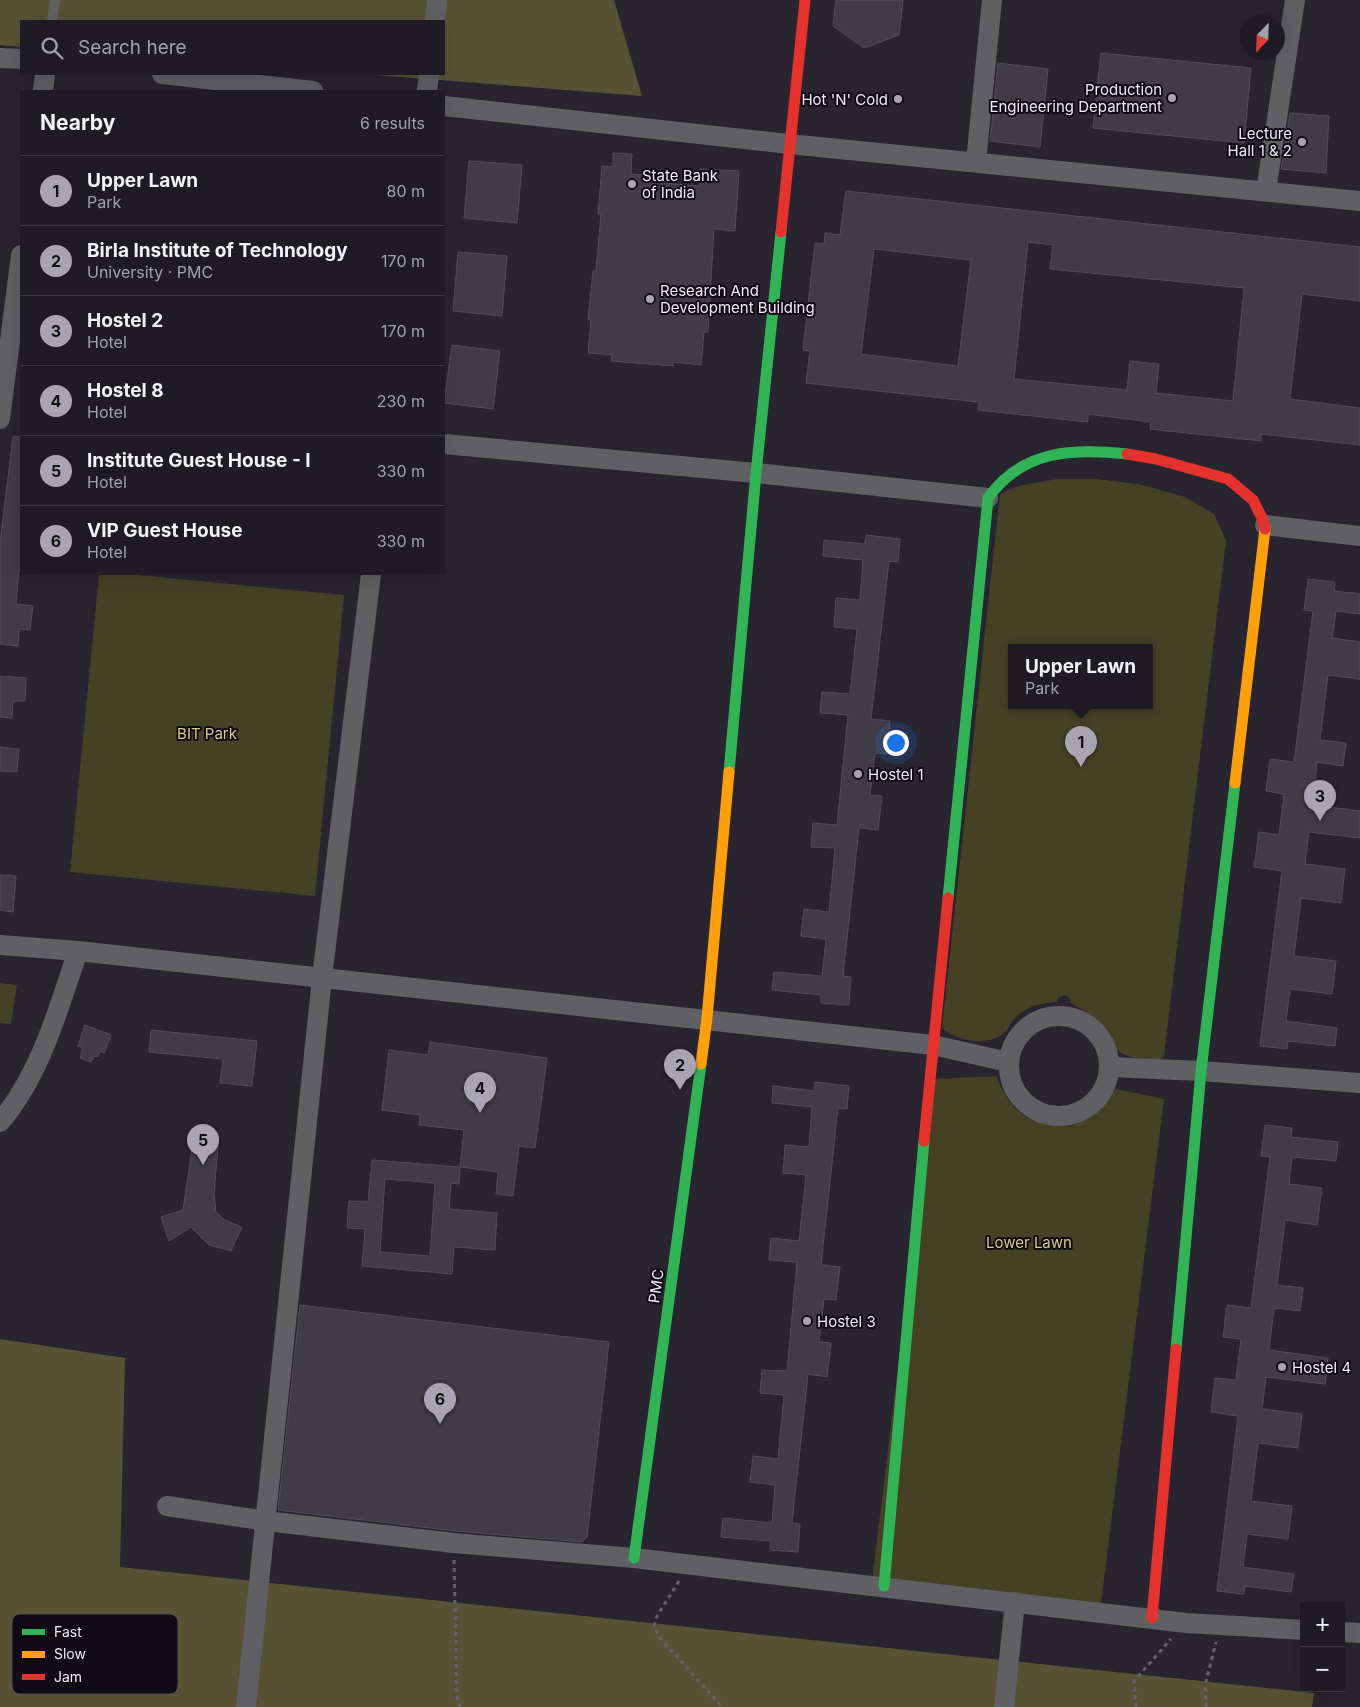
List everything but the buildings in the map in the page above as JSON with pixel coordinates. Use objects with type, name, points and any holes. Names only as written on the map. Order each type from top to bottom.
[{"type":"street","points":[[435,20],[437,0]]},
{"type":"street","name":"PMC","points":[[634,1558],[707,1018],[756,473],[805,0]]},
{"type":"street","points":[[976,162],[992,0]]},
{"type":"street","points":[[1266,191],[1295,0]]},
{"type":"street","points":[[0,58],[20,59]]},
{"type":"street","points":[[43,90],[45,75]]},
{"type":"street","points":[[171,75],[304,90]]},
{"type":"street","points":[[428,90],[429,75]]},
{"type":"street","points":[[445,106],[789,144],[1360,201]]},
{"type":"street","points":[[0,419],[8,393],[20,266]]},
{"type":"street","points":[[445,444],[756,473],[988,498]]},
{"type":"street","points":[[884,1586],[933,1045],[988,498],[1000,480],[1020,466],[1049,457],[1081,453],[1119,453],[1155,458],[1231,480],[1256,502],[1265,525],[1201,1071],[1152,1618]]},
{"type":"street","points":[[1265,525],[1360,536]]},
{"type":"street","points":[[246,1707],[322,978],[372,575]]},
{"type":"street","points":[[0,945],[78,951],[707,1018],[933,1045],[1008,1062]]},
{"type":"street","points":[[0,1122],[26,1084],[43,1048],[78,951]]},
{"type":"street","points":[[1062,1016],[1082,1021],[1098,1034],[1107,1051],[1110,1067],[1104,1090],[1092,1105],[1074,1115],[1054,1117],[1036,1112],[1020,1100],[1010,1082],[1008,1062],[1013,1043],[1025,1028],[1043,1018],[1062,1016]]},
{"type":"street","points":[[1110,1067],[1201,1071],[1360,1083]]},
{"type":"street","points":[[167,1506],[266,1521],[454,1544],[690,1564],[1186,1623],[1300,1630]]},
{"type":"street","points":[[1004,1707],[1015,1602]]},
{"type":"street","points":[[1345,1632],[1360,1633]]},
{"type":"lane","points":[[52,20],[55,0]]},
{"type":"path","points":[[454,1544],[457,1696],[460,1707]]},
{"type":"path","points":[[690,1564],[657,1616],[654,1626],[659,1637],[722,1707]]},
{"type":"path","points":[[1136,1707],[1134,1681],[1186,1623]]},
{"type":"path","points":[[1206,1707],[1205,1686],[1220,1625]]},
{"type":"green space","points":[[1057,479],[1095,479],[1139,484],[1185,497],[1214,514],[1226,540],[1164,1056],[1159,1060],[1131,1057],[1121,1053],[1115,1048],[1101,1024],[1071,1003],[1068,996],[1064,995],[1058,998],[1057,1002],[1045,1003],[1027,1009],[1016,1016],[1007,1030],[996,1038],[972,1041],[948,1033],[942,1028],[1000,494],[1018,486]]},
{"type":"green space","name":"BIT Park","points":[[99,575],[138,575],[344,595],[315,896],[70,872]]},
{"type":"green space","points":[[0,983],[17,985],[11,1024],[0,1023]]},
{"type":"green space","name":"Lower Lawn","points":[[996,1076],[1005,1095],[1016,1110],[1031,1120],[1051,1125],[1071,1126],[1084,1120],[1107,1100],[1116,1089],[1164,1099],[1101,1604],[872,1581],[933,1079]]},
{"type":"shaded area","points":[[0,0],[614,0],[642,96],[376,75],[445,75],[445,20],[20,20],[20,47],[0,45]]},
{"type":"shaded area","points":[[0,1339],[125,1358],[120,1567],[1314,1693],[1312,1707],[0,1707]]},
{"type":"traffic: fast","points":[[729,772],[756,473],[781,232]]},
{"type":"traffic: fast","points":[[948,898],[988,498],[1016,470],[1033,461],[1068,453],[1107,452],[1127,454]]},
{"type":"traffic: fast","points":[[1176,1349],[1201,1071],[1235,783]]},
{"type":"traffic: fast","points":[[634,1558],[701,1064]]},
{"type":"traffic: fast","points":[[884,1586],[924,1141]]},
{"type":"traffic: slow","points":[[1235,783],[1265,529]]},
{"type":"traffic: slow","points":[[701,1064],[707,1018],[729,772]]},
{"type":"traffic: jam","points":[[781,232],[805,0]]},
{"type":"traffic: jam","points":[[1127,454],[1156,459],[1228,479],[1253,500],[1265,529]]},
{"type":"traffic: jam","points":[[924,1141],[948,898]]},
{"type":"traffic: jam","points":[[1152,1618],[1176,1349]]},
{"type":"place","name":"Production Engineering Department","points":[[1172,98]]},
{"type":"place","name":"Hot 'N' Cold","points":[[898,99]]},
{"type":"place","name":"Lecture Hall 1 & 2","points":[[1302,142]]},
{"type":"place","name":"State Bank of India","points":[[632,184]]},
{"type":"place","name":"Research And Development Building","points":[[650,299]]},
{"type":"place","name":"Upper Lawn","points":[[1081,767]]},
{"type":"place","name":"Hostel 1","points":[[858,774]]},
{"type":"place","name":"Hostel 2","points":[[1320,821]]},
{"type":"place","name":"Birla Institute of Technology","points":[[680,1090]]},
{"type":"place","name":"Hostel 8","points":[[480,1113]]},
{"type":"place","name":"Institute Guest House - I","points":[[203,1165]]},
{"type":"place","name":"Hostel 3","points":[[807,1321]]},
{"type":"place","name":"Hostel 4","points":[[1282,1367]]},
{"type":"place","name":"VIP Guest House","points":[[440,1424]]}]
